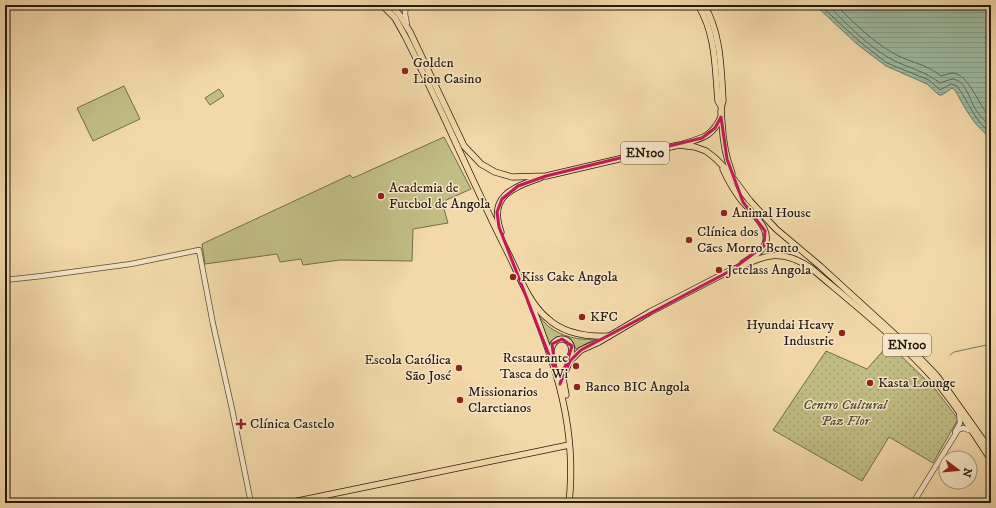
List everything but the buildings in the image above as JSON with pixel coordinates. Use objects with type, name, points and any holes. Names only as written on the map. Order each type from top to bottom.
[{"type":"main road","points":[[382,5],[395,18],[405,36],[522,282],[547,343],[556,373]]},
{"type":"main road","name":"EN100","points":[[390,5],[399,14],[410,32],[458,136],[475,159],[487,168],[503,175],[522,177],[546,176],[679,145],[700,148],[720,162],[759,211],[776,229],[911,348],[931,369],[958,402],[991,451]]},
{"type":"main road","points":[[698,5],[706,18],[712,34],[718,101],[721,106]]},
{"type":"main road","points":[[704,5],[712,22],[718,42],[723,101],[721,106],[721,117],[724,147],[734,179]]},
{"type":"main road","points":[[679,145],[708,135],[715,128],[721,117]]},
{"type":"main road","name":"EN100","points":[[720,162],[728,179],[743,202],[762,224],[765,231],[766,240],[764,246],[759,252],[730,271]]},
{"type":"main road","points":[[511,259],[498,222],[497,212],[499,205],[504,196],[511,190],[546,176]]},
{"type":"main road","name":"EN100","points":[[609,336],[650,312],[730,271],[774,255],[788,256],[805,264],[859,309],[915,359],[958,410],[991,460]]},
{"type":"main road","points":[[522,282],[535,305],[547,319],[555,324],[572,333],[609,336]]},
{"type":"main road","points":[[564,374],[570,361],[576,355],[609,336]]},
{"type":"main road","points":[[568,503],[571,473],[565,407],[551,352],[551,348],[556,340],[564,339],[570,344],[572,350],[565,367],[564,387],[572,439],[572,503]]},
{"type":"main road","points":[[288,503],[569,445]]},
{"type":"street","points":[[406,5],[405,14],[410,32]]},
{"type":"street","points":[[5,280],[124,265],[199,250],[250,503]]},
{"type":"street","points":[[913,503],[954,437],[959,425],[958,410]]},
{"type":"street","points":[[954,437],[961,429],[972,431]]},
{"type":"highlighted area","points":[[721,117],[727,159],[743,202],[765,231],[764,246],[730,271],[581,350],[570,361],[560,384],[572,346],[562,339],[552,344],[556,373],[499,227],[497,212],[502,199],[518,186],[546,176],[702,138],[715,128]]},
{"type":"green space","points":[[124,86],[140,119],[93,141],[77,108]]},
{"type":"green space","points":[[219,89],[224,96],[210,105],[205,98]]},
{"type":"green space","name":"Academia de Futebol de Angola","points":[[444,137],[471,189],[442,202],[448,223],[413,229],[412,261],[340,260],[303,265],[301,259],[280,262],[277,254],[205,264],[202,244],[350,175],[353,178]]},
{"type":"green space","points":[[537,314],[548,326],[558,333],[577,338],[595,339],[576,349],[573,342],[566,336],[556,337],[549,343]]},
{"type":"green space","name":"Centro Cultural Paz Flor","points":[[889,344],[935,389],[958,419],[940,450],[938,450],[938,454],[933,463],[889,437],[862,481],[773,430],[826,351],[867,369]]},
{"type":"water","points":[[815,5],[991,5],[991,138],[974,122],[955,90],[952,88],[942,95],[939,95],[927,84],[886,66],[858,45]]},
{"type":"waterway","points":[[950,355],[954,352],[991,344]]},
{"type":"place","name":"Golden Lion Casino","points":[[405,71]]},
{"type":"place","name":"Academia de Futebol de Angola","points":[[381,196]]},
{"type":"place","name":"Animal House","points":[[724,213]]},
{"type":"place","name":"Clínica dos Cães Morro Bento","points":[[689,240]]},
{"type":"place","name":"Jetclass Angola","points":[[719,270]]},
{"type":"place","name":"Kiss Cake Angola","points":[[513,277]]},
{"type":"place","name":"KFC","points":[[582,317]]},
{"type":"place","name":"Hyundai Heavy Industrie","points":[[842,333]]},
{"type":"place","name":"Restaurante Tasca do Wi","points":[[576,366]]},
{"type":"place","name":"Escola Católica São José","points":[[459,368]]},
{"type":"place","name":"Kasta Lounge","points":[[870,383]]},
{"type":"place","name":"Banco BIC Angola","points":[[577,387]]},
{"type":"place","name":"Missionarios Claretianos","points":[[460,400]]},
{"type":"place","name":"Clínica Castelo","points":[[241,424]]}]
